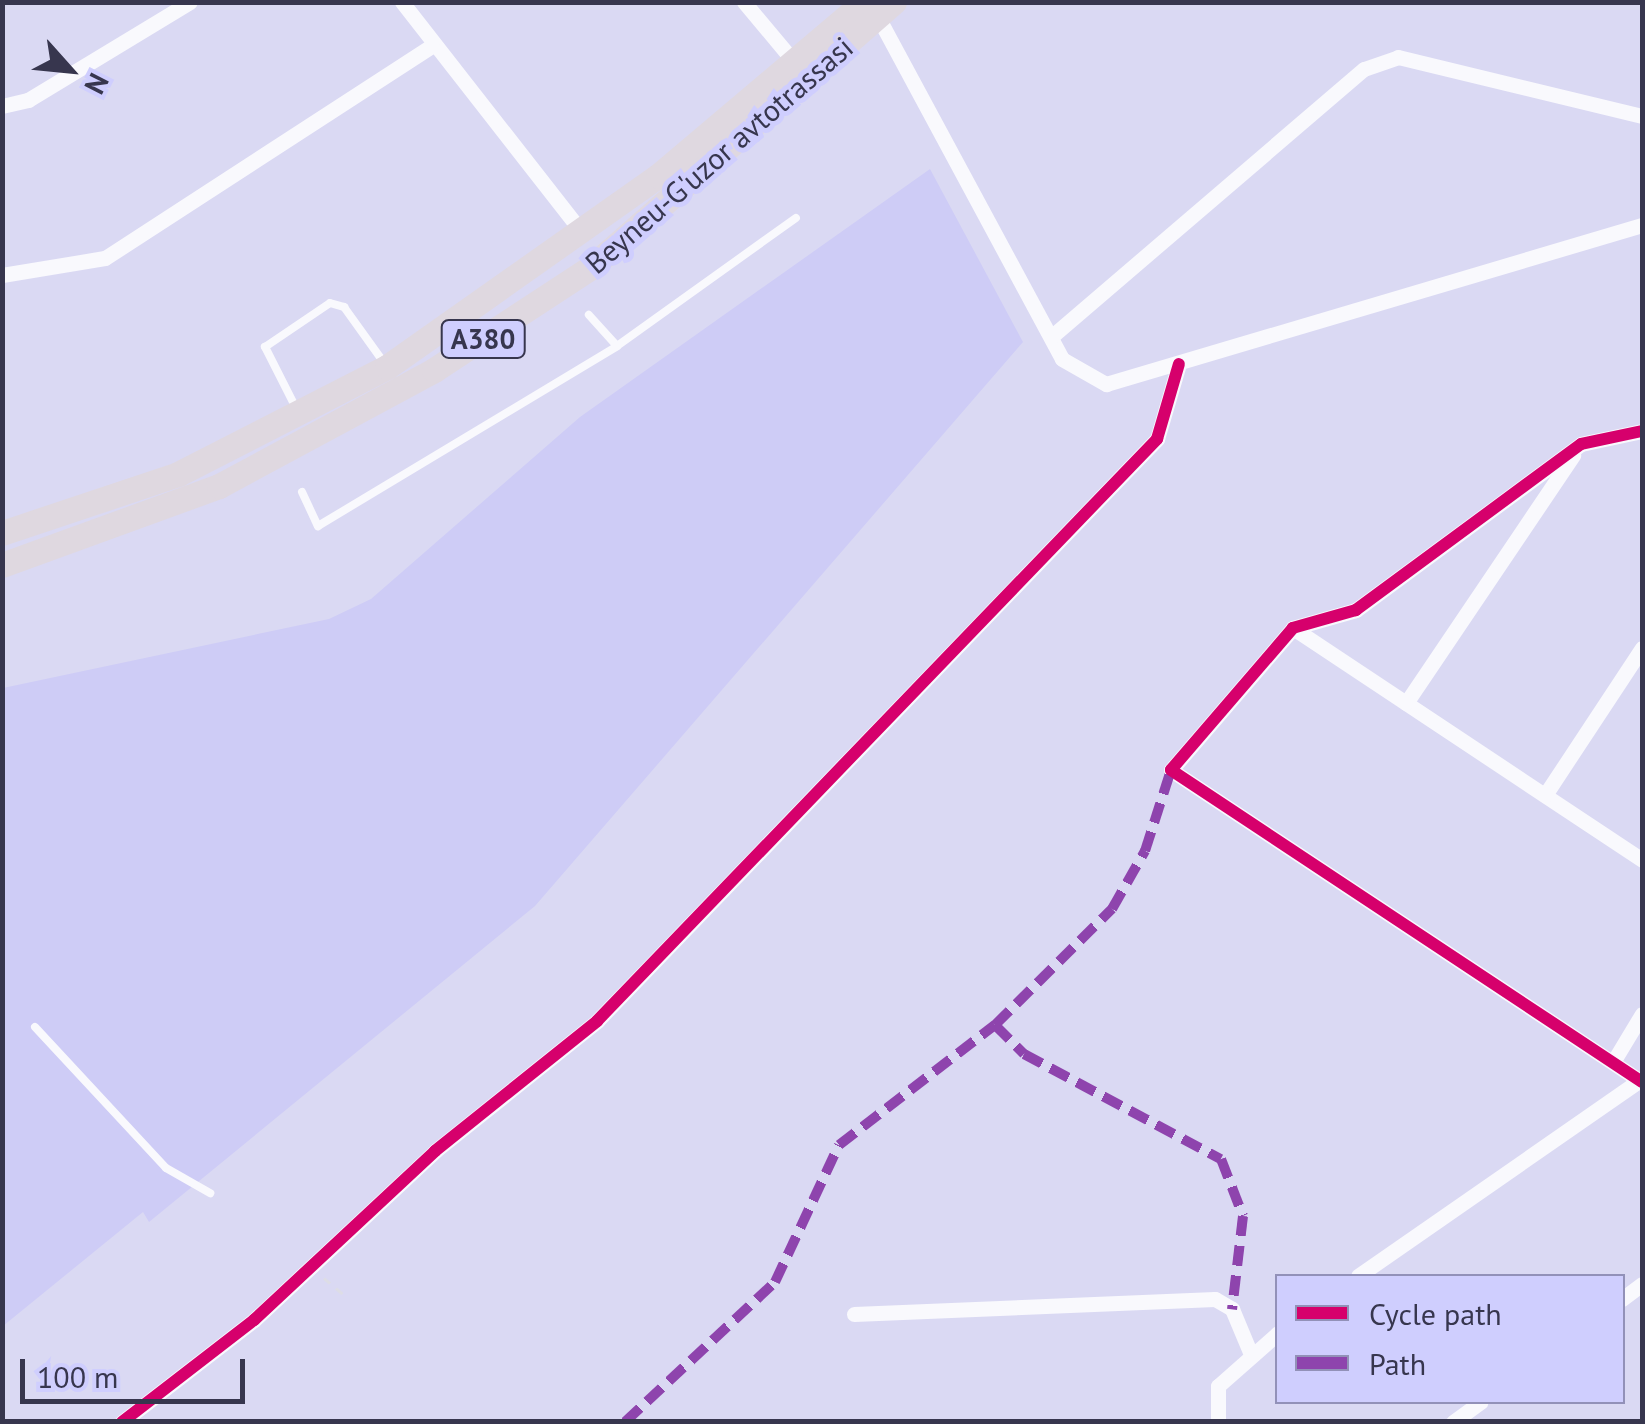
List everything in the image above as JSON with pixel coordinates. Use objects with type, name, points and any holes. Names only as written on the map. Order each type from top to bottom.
[{"type":"highway","name":"Beyneu-G'uzor avtotrassasi","points":[[2,533],[178,474],[300,416],[387,367],[578,238],[794,63],[879,7]]},
{"type":"highway","name":"Beyneu-G'uzor avtotrassasi","points":[[2,564],[220,486],[434,370],[590,268],[879,7]]},
{"type":"highway","points":[[578,238],[590,268]]},
{"type":"street","points":[[2,106],[28,100],[190,2]]},
{"type":"street","points":[[402,2],[578,238]]},
{"type":"street","points":[[744,2],[794,63]]},
{"type":"street","points":[[879,7],[1062,359],[1106,384],[1642,225]]},
{"type":"street","points":[[2,275],[105,258],[432,46]]},
{"type":"street","points":[[1051,337],[1364,68],[1398,57],[1642,116]]},
{"type":"street","points":[[122,1422],[254,1320],[308,1264],[597,1021],[822,794],[1157,439],[1180,364]]},
{"type":"street","points":[[1361,1274],[1641,1081],[1171,770],[1293,628],[1356,610],[1581,444],[1642,431]]},
{"type":"street","points":[[1406,703],[1581,444]]},
{"type":"street","points":[[1293,628],[1642,860]]},
{"type":"street","points":[[1545,796],[1642,648]]},
{"type":"street","points":[[1613,1062],[1642,1014]]},
{"type":"street","points":[[854,1314],[1214,1299],[1232,1310],[1250,1352]]},
{"type":"street","points":[[1218,1422],[1218,1386],[1250,1352],[1275,1335]]},
{"type":"street","points":[[1453,1422],[1478,1404]]},
{"type":"lane","points":[[302,492],[318,526],[617,346],[796,218]]},
{"type":"lane","points":[[300,416],[265,347],[330,303],[344,307],[387,367]]},
{"type":"lane","points":[[589,315],[617,346]]},
{"type":"lane","points":[[35,1027],[166,1168],[210,1193]]},
{"type":"path","points":[[308,1264],[344,1295]]},
{"type":"shaded area","points":[[930,169],[1023,342],[535,906],[149,1222],[143,1212],[3,1326],[3,688],[329,619],[371,599],[580,417]]},
{"type":"marked path","points":[[625,1422],[775,1282],[839,1145],[995,1025],[1112,909],[1145,851],[1171,770]]},
{"type":"marked path","points":[[995,1025],[1024,1054],[1221,1159],[1243,1216],[1232,1309]]},
{"type":"cycle path","points":[[122,1422],[254,1320],[435,1151],[597,1021],[1157,439],[1179,364]]},
{"type":"cycle path","points":[[1642,431],[1581,444],[1356,610],[1293,628],[1171,770],[1642,1082]]}]
